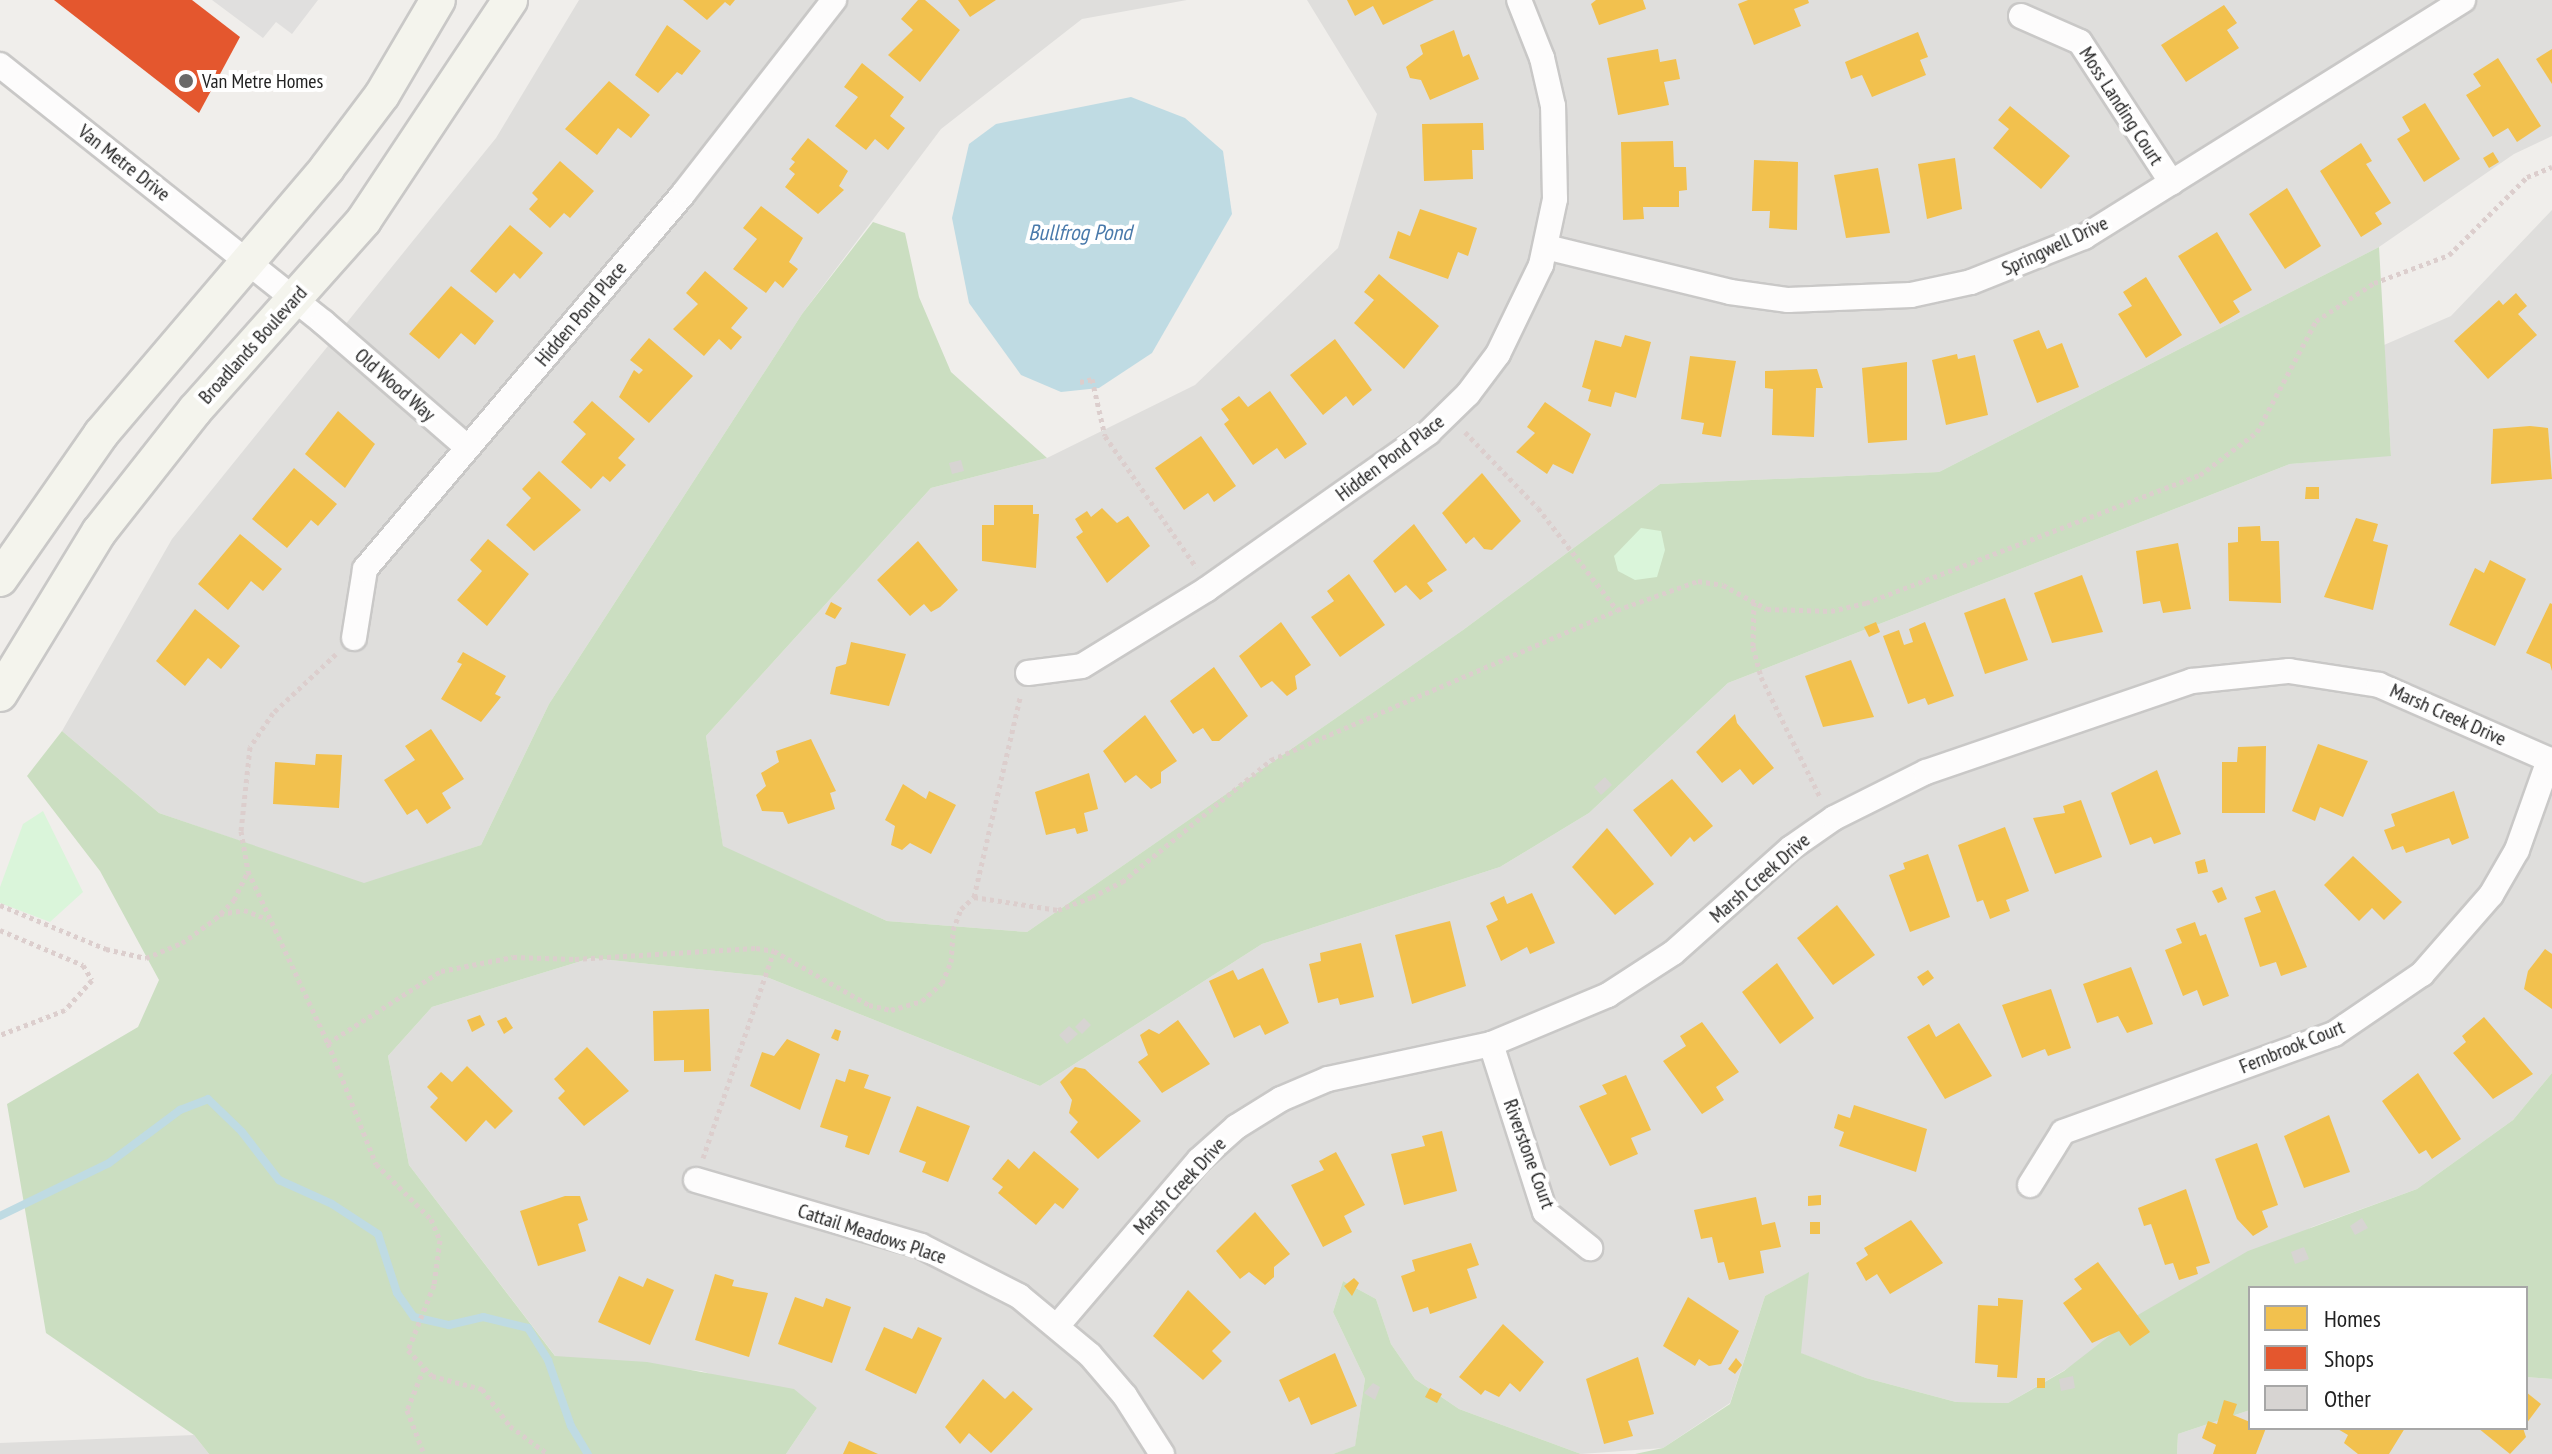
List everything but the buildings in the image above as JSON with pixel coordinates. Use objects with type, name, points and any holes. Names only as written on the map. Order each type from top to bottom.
[{"type":"main road","points":[[0,579],[101,434],[248,261],[382,95],[438,0]]},
{"type":"main road","name":"Broadlands Boulevard","points":[[0,694],[99,532],[195,410],[364,220],[510,0]]},
{"type":"street","name":"Hidden Pond Place","points":[[354,638],[365,569],[683,194],[834,0]]},
{"type":"street","name":"Hidden Pond Place","points":[[1028,673],[1082,666],[1207,589],[1448,415],[1498,354],[1523,312],[1546,247],[1555,184],[1553,106],[1542,58],[1519,0]]},
{"type":"street","name":"Springwell Drive","points":[[1546,247],[1730,292],[1788,300],[1895,297],[1971,282],[2029,263],[2172,183],[2463,0]]},
{"type":"street","name":"Moss Landing Court","points":[[2021,16],[2080,42],[2172,183]]},
{"type":"street","name":"Van Metre Drive","points":[[0,65],[294,299]]},
{"type":"street","name":"Old Wood Way","points":[[294,299],[467,447]]},
{"type":"street","name":"Marsh Creek Drive","points":[[1058,1325],[1199,1160],[1236,1127],[1281,1099],[1328,1079],[1491,1044],[1570,1014],[1644,973],[1834,818],[1926,772],[2145,694],[2241,673],[2302,672],[2379,685],[2550,760]]},
{"type":"street","name":"Fernbrook Court","points":[[2030,1185],[2063,1132],[2334,1034],[2422,974],[2491,895],[2517,850],[2550,760]]},
{"type":"street","name":"Riverstone Court","points":[[1491,1044],[1545,1212],[1590,1248]]},
{"type":"street","name":"Cattail Meadows Place","points":[[696,1180],[921,1246],[972,1268],[1058,1325],[1125,1396],[1162,1454]]},
{"type":"path","points":[[974,897],[1058,910],[1092,897],[1122,882],[1271,760],[1617,610],[1698,581],[1723,585],[1754,602],[1784,612],[1831,611],[1866,603],[2200,475],[2257,432],[2316,321],[2374,283],[2449,255],[2527,177],[2552,167]]},
{"type":"path","points":[[1080,382],[1092,379],[1105,436],[1207,589]]},
{"type":"path","points":[[1448,415],[1538,508],[1617,610]]},
{"type":"path","points":[[1754,602],[1753,647],[1761,677],[1834,818]]},
{"type":"path","points":[[354,638],[273,713],[250,747],[241,831],[248,871],[328,1043],[376,1164],[436,1229],[438,1263],[408,1350],[424,1368],[442,1381],[482,1389],[510,1426],[548,1454]]},
{"type":"path","points":[[328,1043],[441,971],[479,960],[774,951],[869,1005],[891,1010],[922,1001],[942,983],[951,962],[953,930],[961,909],[974,897],[1008,737],[1028,673]]},
{"type":"path","points":[[0,905],[106,949],[146,958],[182,943],[220,914],[248,871]]},
{"type":"path","points":[[220,914],[244,910],[268,919]]},
{"type":"path","points":[[0,930],[83,965],[92,980],[65,1010],[0,1035]]},
{"type":"path","points":[[696,1180],[774,951]]},
{"type":"path","points":[[424,1368],[407,1410],[424,1454]]},
{"type":"shaded area","points":[[212,0],[318,0],[292,34],[276,22],[263,38]]},
{"type":"shaded area","points":[[579,0],[1187,0],[1082,19],[941,129],[802,314],[549,704],[481,845],[364,884],[159,813],[62,731],[172,539],[496,138]]},
{"type":"shaded area","points":[[1307,0],[2552,0],[2552,136],[2514,154],[2379,247],[1939,472],[1660,484],[1463,630],[1027,932],[887,921],[723,847],[706,736],[931,488],[1047,458],[1195,385],[1338,248],[1377,114]]},
{"type":"shaded area","points":[[2552,210],[2552,1073],[2513,1120],[2417,1189],[2312,1227],[2008,1403],[1956,1402],[1866,1378],[1800,1353],[1808,1273],[1765,1296],[1730,1403],[1663,1448],[1581,1454],[1459,1409],[1415,1379],[1391,1344],[1376,1299],[1343,1281],[1333,1312],[1365,1379],[1355,1447],[1333,1454],[786,1454],[817,1408],[701,1371],[556,1357],[409,1165],[388,1056],[432,1007],[591,958],[764,976],[1040,1086],[1262,944],[1500,867],[1589,813],[1728,683],[2290,464],[2391,455],[2384,345],[2451,316]]},
{"type":"shaded area","points":[[2528,1377],[2552,1379],[2552,1454],[2177,1454],[2178,1434],[2248,1411],[2248,1430],[2528,1430]]},
{"type":"shaded area","points":[[194,1435],[209,1454],[0,1454],[0,1443]]},
{"type":"green space","points":[[873,222],[905,233],[919,297],[951,372],[1047,458],[931,488],[706,736],[723,846],[887,921],[1027,932],[1463,630],[1660,484],[1939,472],[2379,247],[2391,456],[2290,464],[1728,683],[1589,813],[1500,867],[1262,944],[1040,1086],[764,976],[591,958],[432,1007],[388,1056],[409,1165],[555,1356],[647,1362],[794,1389],[817,1408],[786,1454],[209,1454],[194,1435],[46,1333],[7,1104],[138,1027],[159,980],[100,871],[27,776],[62,731],[159,813],[364,883],[481,845],[549,704],[802,314]]},
{"type":"green space","points":[[1641,528],[1661,531],[1665,550],[1657,577],[1635,580],[1618,571],[1614,556]]},
{"type":"green space","points":[[43,811],[83,892],[50,922],[0,903],[0,887],[23,824]]},
{"type":"green space","points":[[2552,1073],[2552,1379],[2528,1377],[2528,1286],[2248,1286],[2248,1411],[2178,1434],[2177,1454],[1635,1454],[1663,1448],[1730,1404],[1765,1296],[1809,1272],[1801,1353],[1866,1378],[1956,1402],[2008,1403],[2064,1371],[2131,1319],[2248,1251],[2417,1189],[2513,1120]]},
{"type":"green space","points":[[1343,1281],[1376,1299],[1391,1344],[1415,1379],[1459,1409],[1581,1454],[1333,1454],[1355,1446],[1365,1379],[1333,1312]]},
{"type":"water","name":"Bullfrog Pond","points":[[1131,97],[1185,118],[1223,151],[1232,214],[1152,353],[1099,388],[1061,392],[1021,375],[969,303],[952,218],[969,144],[996,124]]},
{"type":"waterway","points":[[0,1216],[109,1163],[180,1110],[208,1099],[242,1132],[279,1180],[332,1204],[378,1234],[397,1293],[414,1317],[449,1325],[483,1317],[528,1328],[548,1360],[571,1426],[588,1454]]},
{"type":"place","name":"Van Metre Homes","points":[[186,81]]}]
